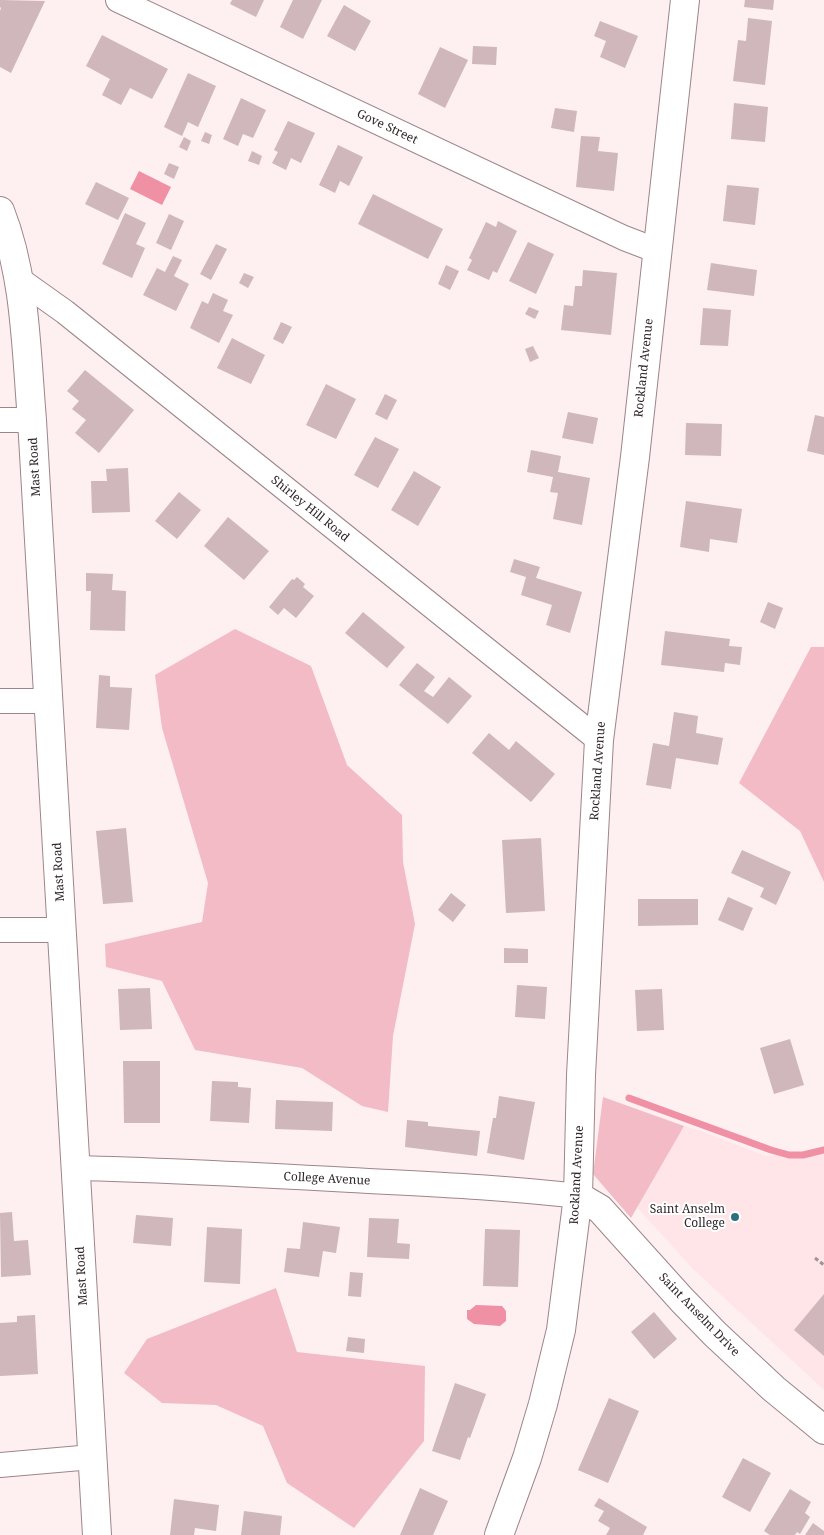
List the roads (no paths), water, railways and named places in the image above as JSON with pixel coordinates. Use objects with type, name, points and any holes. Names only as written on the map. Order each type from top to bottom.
[{"type":"street","name":"Gove Street","points":[[118,0],[624,238],[658,251]]},
{"type":"street","name":"Rockland Avenue","points":[[498,1535],[527,1458],[543,1404],[561,1330],[578,1196],[581,1075],[599,740],[658,251],[685,0]]},
{"type":"street","name":"Mast Road","points":[[0,212],[7,230],[20,280],[32,420],[97,1535]]},
{"type":"street","name":"Shirley Hill Road","points":[[20,280],[65,312],[599,740]]},
{"type":"street","points":[[0,420],[32,420]]},
{"type":"street","points":[[0,701],[49,701]]},
{"type":"street","points":[[0,930],[62,930]]},
{"type":"street","name":"College Avenue","points":[[75,1168],[154,1169],[548,1192],[578,1196]]},
{"type":"street","name":"Saint Anselm Drive","points":[[578,1196],[600,1209],[715,1334],[774,1389],[824,1430]]},
{"type":"street","points":[[0,1465],[92,1457]]},
{"type":"waterway","points":[[629,1098],[789,1155],[803,1155],[824,1150]]},
{"type":"place","name":"Saint Anselm College","points":[[735,1217]]}]
